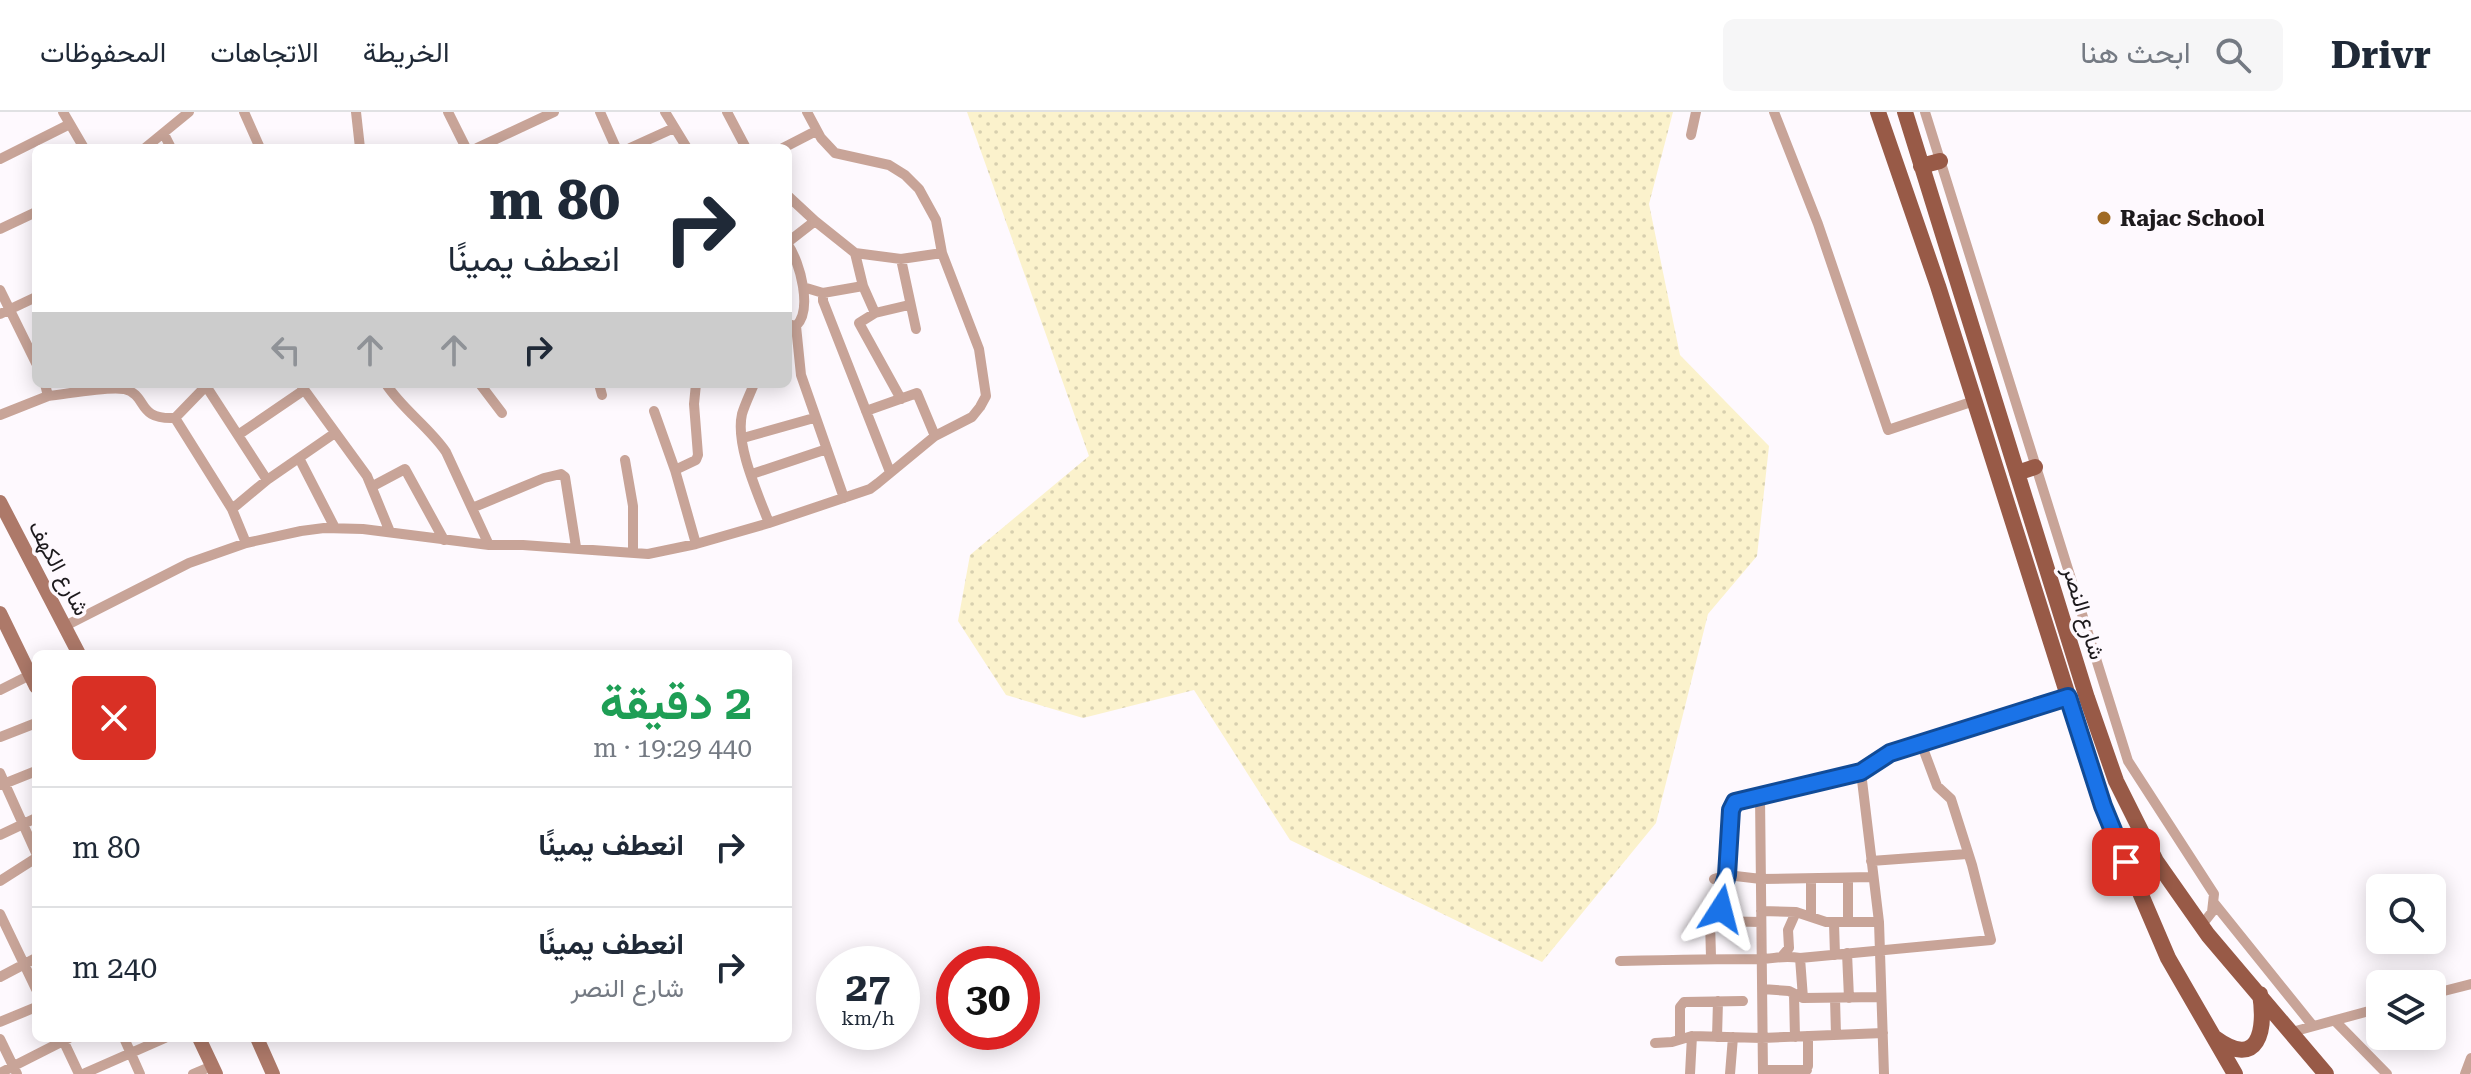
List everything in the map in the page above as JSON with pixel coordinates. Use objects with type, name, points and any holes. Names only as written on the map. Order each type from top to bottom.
[{"type":"main road","name":"شارع النصر","points":[[1878,112],[1938,286],[2103,806],[2168,958],[2235,1074]]},
{"type":"main road","name":"شارع النصر","points":[[1905,112],[2116,781],[2156,861],[2201,926],[2326,1074]]},
{"type":"main road","points":[[1921,166],[1940,161]]},
{"type":"main road","points":[[2017,473],[2035,467]]},
{"type":"main road","name":"شارع الكهف","points":[[0,502],[77,650]]},
{"type":"main road","points":[[0,613],[6,639],[32,679]]},
{"type":"main road","points":[[2213,1037],[2237,1049],[2254,1045],[2263,1025],[2260,994]]},
{"type":"main road","points":[[201,1042],[214,1070]]},
{"type":"main road","points":[[259,1042],[273,1074]]},
{"type":"street","points":[[63,112],[82,144]]},
{"type":"street","points":[[150,144],[189,112]]},
{"type":"street","points":[[244,112],[258,144]]},
{"type":"street","points":[[356,112],[360,144]]},
{"type":"street","points":[[448,112],[464,144]]},
{"type":"street","points":[[600,112],[614,144]]},
{"type":"street","points":[[665,112],[684,144]]},
{"type":"street","points":[[727,112],[744,144]]},
{"type":"street","points":[[65,626],[189,563],[246,543],[301,531],[335,528],[489,545],[576,547],[648,554],[769,523],[870,489],[935,436],[972,417],[986,396],[979,349],[942,253],[936,220],[929,205],[905,175],[889,165],[835,153],[816,131],[807,112]]},
{"type":"street","points":[[1691,135],[1696,112]]},
{"type":"street","points":[[1774,112],[1818,224],[1888,430],[1974,401]]},
{"type":"street","points":[[1925,112],[2128,761],[2211,885],[2214,903],[2208,920],[2201,926]]},
{"type":"street","points":[[485,144],[548,113]]},
{"type":"street","points":[[0,159],[70,124]]},
{"type":"street","points":[[639,144],[674,128]]},
{"type":"street","points":[[791,144],[816,131]]},
{"type":"street","points":[[164,134],[169,144]]},
{"type":"street","points":[[792,200],[855,253],[901,259],[942,253]]},
{"type":"street","points":[[0,229],[32,214]]},
{"type":"street","points":[[792,240],[815,221]]},
{"type":"street","points":[[792,251],[800,267],[803,287],[804,314],[792,325],[801,375],[844,498]]},
{"type":"street","points":[[855,253],[863,286],[875,313]]},
{"type":"street","points":[[901,259],[916,329]]},
{"type":"street","points":[[803,287],[823,293],[863,286]]},
{"type":"street","points":[[0,290],[32,354]]},
{"type":"street","points":[[823,293],[823,301],[890,472]]},
{"type":"street","points":[[0,314],[32,299]]},
{"type":"street","points":[[901,399],[859,323],[875,313],[909,305]]},
{"type":"street","points":[[46,388],[48,396]]},
{"type":"street","points":[[175,418],[204,388]]},
{"type":"street","points":[[209,388],[267,480]]},
{"type":"street","points":[[238,435],[301,388]]},
{"type":"street","points":[[303,388],[373,486],[390,532]]},
{"type":"street","points":[[389,388],[438,440],[489,545]]},
{"type":"street","points":[[483,388],[502,413]]},
{"type":"street","points":[[675,470],[696,460],[698,455],[694,422],[696,388]]},
{"type":"street","points":[[752,388],[742,415],[743,438],[769,523]]},
{"type":"street","points":[[0,415],[48,396],[121,389],[135,395],[153,416],[175,418]]},
{"type":"street","points":[[866,411],[917,393],[935,436]]},
{"type":"street","points":[[654,411],[696,544]]},
{"type":"street","points":[[175,418],[232,509],[246,543]]},
{"type":"street","points":[[743,438],[814,418]]},
{"type":"street","points":[[232,509],[267,480],[335,433]]},
{"type":"street","points":[[752,474],[827,449]]},
{"type":"street","points":[[299,458],[335,528]]},
{"type":"street","points":[[625,460],[633,506],[633,552]]},
{"type":"street","points":[[373,486],[400,470],[409,472],[444,540]]},
{"type":"street","points":[[472,508],[561,474],[565,477],[576,547]]},
{"type":"street","points":[[0,690],[32,681]]},
{"type":"street","points":[[1729,921],[1721,909],[1721,896],[1727,875],[1732,807],[1738,801],[1861,772],[1890,753],[2068,697]]},
{"type":"street","points":[[0,737],[32,725]]},
{"type":"street","points":[[1620,961],[1711,957],[1762,959],[1783,955],[1800,958],[1991,940],[1951,799],[1937,786],[1921,743]]},
{"type":"street","points":[[32,772],[1,780],[32,846]]},
{"type":"street","points":[[1861,772],[1879,922],[1884,1074]]},
{"type":"street","points":[[1760,795],[1763,1072],[1804,1072],[1808,1036]]},
{"type":"street","points":[[0,835],[32,820]]},
{"type":"street","points":[[1871,861],[1967,854]]},
{"type":"street","points":[[0,881],[32,859]]},
{"type":"street","points":[[1714,879],[1727,875],[1761,879],[1873,877]]},
{"type":"street","points":[[1848,878],[1848,922]]},
{"type":"street","points":[[1811,879],[1811,917]]},
{"type":"street","points":[[2214,903],[2313,1026]]},
{"type":"street","points":[[1711,957],[1706,917],[1729,921],[1796,912],[1834,923],[1879,922]]},
{"type":"street","points":[[1783,955],[1789,948],[1788,930],[1796,912]]},
{"type":"street","points":[[1,921],[32,980]]},
{"type":"street","points":[[1834,923],[1835,955]]},
{"type":"street","points":[[1847,953],[1849,998]]},
{"type":"street","points":[[1795,1037],[1800,958]]},
{"type":"street","points":[[0,977],[32,960]]},
{"type":"street","points":[[2446,990],[2471,984]]},
{"type":"street","points":[[1762,989],[1789,991],[1799,996],[1881,997]]},
{"type":"street","points":[[1835,998],[1836,1035]]},
{"type":"street","points":[[1717,1037],[1718,1001]]},
{"type":"street","points":[[1690,1074],[1682,1003],[1743,1001]]},
{"type":"street","points":[[0,1022],[32,1009]]},
{"type":"street","points":[[2292,1032],[2366,1012]]},
{"type":"street","points":[[2335,1021],[2387,1074]]},
{"type":"street","points":[[1655,1043],[1664,1044],[1686,1037],[1762,1038],[1883,1033]]},
{"type":"street","points":[[1730,1074],[1733,1037]]},
{"type":"street","points":[[0,1039],[16,1070]]},
{"type":"street","points":[[0,1073],[16,1070],[60,1042]]},
{"type":"street","points":[[66,1042],[81,1074],[156,1042]]},
{"type":"street","points":[[126,1042],[140,1074]]},
{"type":"street","points":[[2465,1074],[2471,1058]]},
{"type":"street","points":[[193,1074],[214,1070]]},
{"type":"sand","points":[[967,112],[1673,112],[1649,204],[1680,355],[1769,446],[1757,556],[1708,614],[1656,823],[1542,962],[1290,840],[1194,690],[1083,718],[1006,695],[958,621],[970,555],[1089,456]]},
{"type":"place","name":"Rajac School","points":[[2104,218]]},
{"type":"route","points":[[1721,909],[1727,875],[1731,810],[1735,802],[1861,772],[1890,753],[2068,697],[2103,806],[2126,862]]}]
